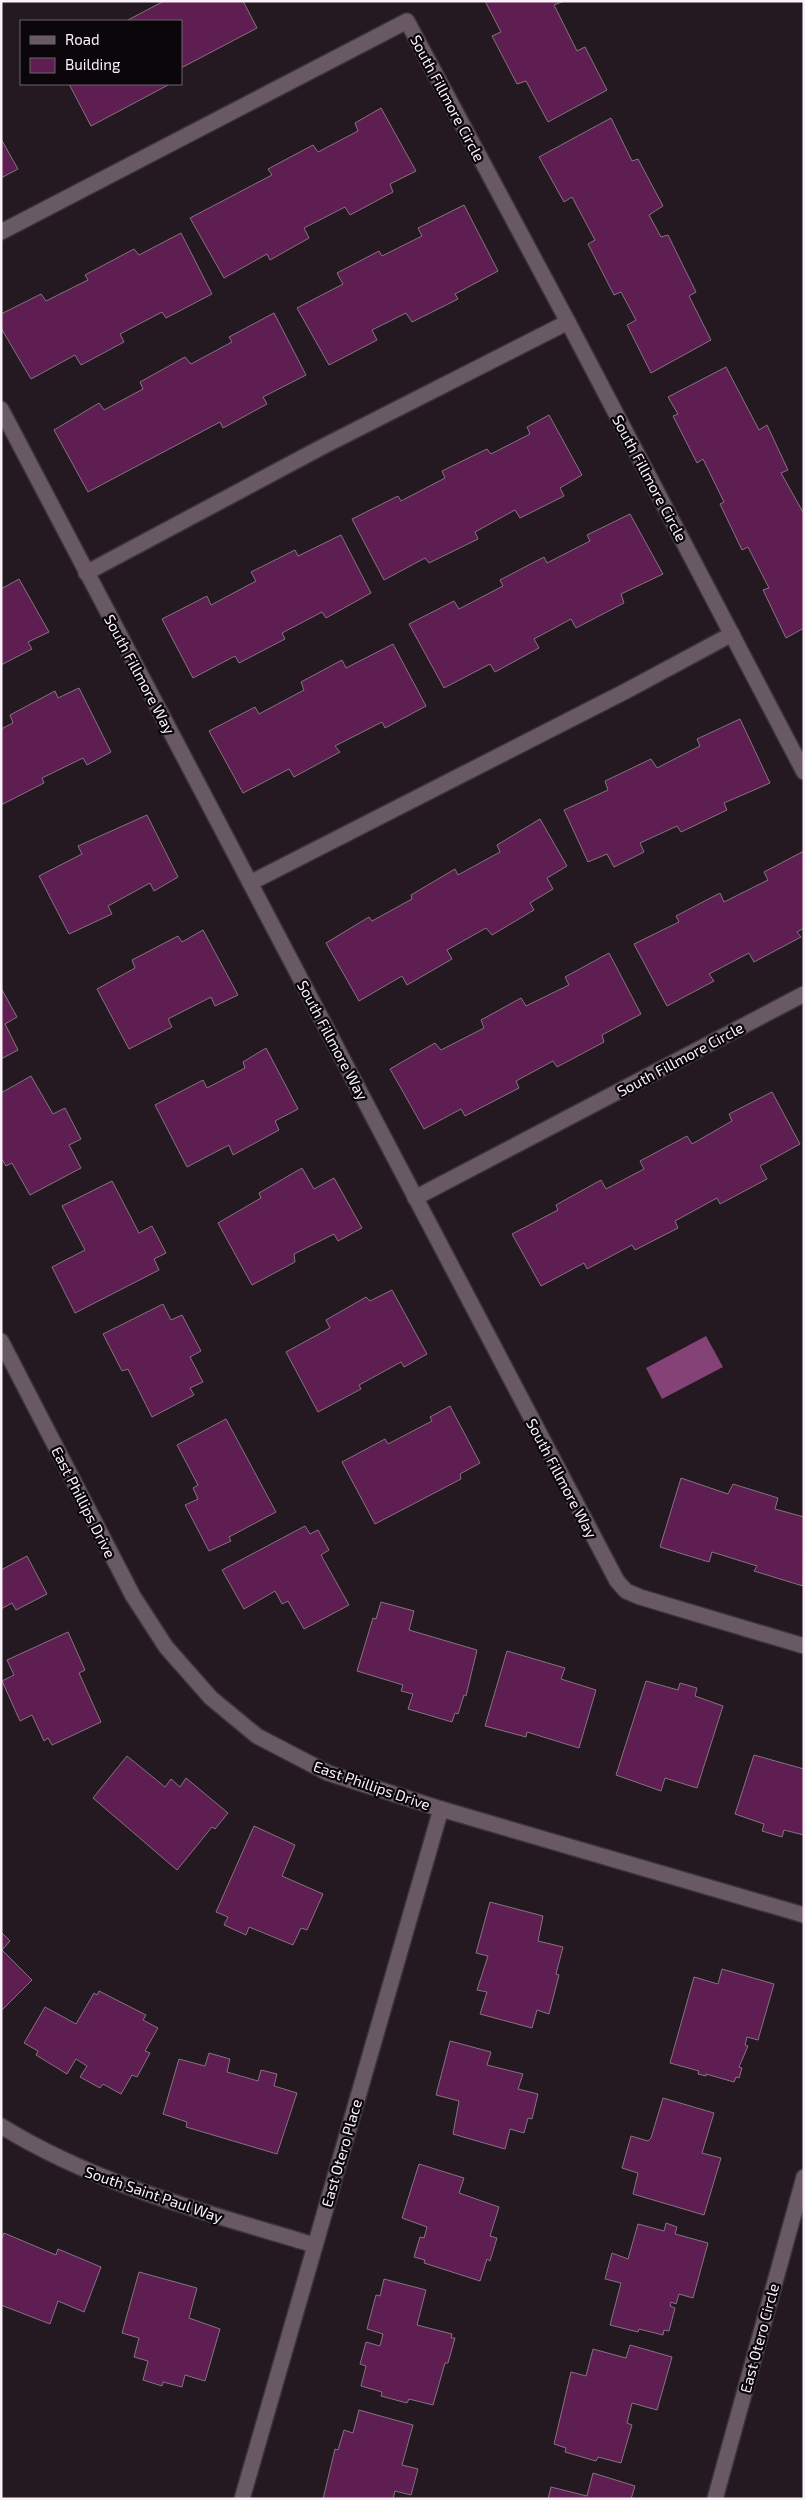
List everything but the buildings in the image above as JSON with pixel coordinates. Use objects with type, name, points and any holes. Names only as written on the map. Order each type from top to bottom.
[{"type":"street","name":"South Fillmore Circle","points":[[1,232],[408,21],[804,772]]},
{"type":"street","points":[[86,572],[322,447],[568,322]]},
{"type":"street","name":"South Fillmore Way","points":[[1,409],[617,1581],[626,1590],[640,1597],[804,1646]]},
{"type":"street","points":[[250,882],[475,766],[626,692],[732,634]]},
{"type":"street","name":"South Fillmore Circle","points":[[415,1198],[804,994]]},
{"type":"street","name":"East Phillips Drive","points":[[1,1341],[133,1596],[166,1647],[211,1698],[257,1736],[328,1772],[441,1808],[804,1915]]},
{"type":"street","name":"East Otero Place","points":[[242,2499],[441,1808]]},
{"type":"street","name":"South Saint Paul Way","points":[[1,2126],[81,2169],[138,2191],[314,2246]]},
{"type":"street","name":"East Otero Circle","points":[[715,2499],[804,2177]]},
{"type":"shaded area","points":[[706,1336],[723,1367],[662,1399],[646,1368]]}]
